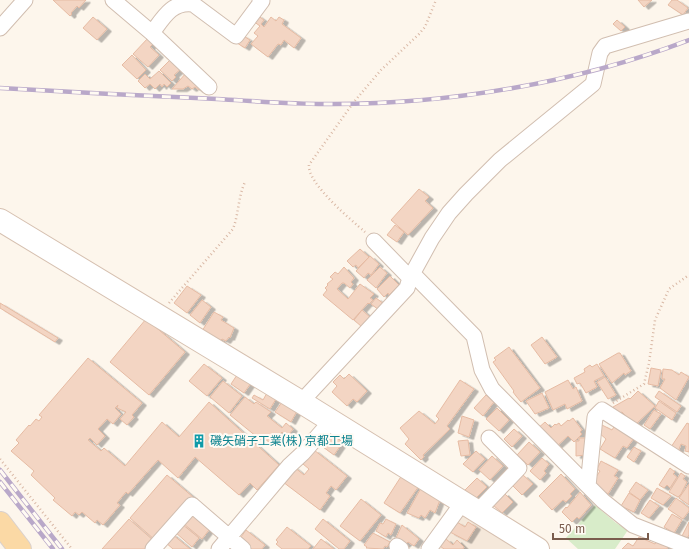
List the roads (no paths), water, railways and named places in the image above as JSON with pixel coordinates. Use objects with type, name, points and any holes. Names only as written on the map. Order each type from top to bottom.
[{"type":"main road","points":[[0,523],[20,549]]},
{"type":"street","points":[[0,28],[25,0]]},
{"type":"street","points":[[114,0],[152,33],[209,87]]},
{"type":"street","points":[[152,33],[166,13],[180,4],[187,3],[193,4],[236,36],[262,2],[260,0]]},
{"type":"street","points":[[301,402],[407,288],[411,276],[432,238],[466,194],[500,160],[593,84],[600,53],[605,46],[689,21]]},
{"type":"street","points":[[0,220],[301,402],[538,549]]},
{"type":"street","points":[[374,241],[474,336],[482,370],[492,388],[603,501],[633,525],[689,547]]},
{"type":"street","points":[[588,486],[592,456],[593,421],[597,414],[602,410],[689,466]]},
{"type":"street","points":[[224,544],[288,466],[303,453],[331,421]]},
{"type":"street","points":[[429,549],[470,507],[519,468],[489,438]]},
{"type":"street","points":[[153,549],[192,505],[224,544],[243,549]]},
{"type":"railway","points":[[0,88],[298,104],[371,103],[417,100],[464,96],[556,79],[602,68],[689,40]]},
{"type":"railway","points":[[0,470],[62,549]]},
{"type":"railway","points":[[0,482],[53,549]]},
{"type":"place","name":"磯矢硝子工業(株) 京都工場","points":[[199,441]]}]
